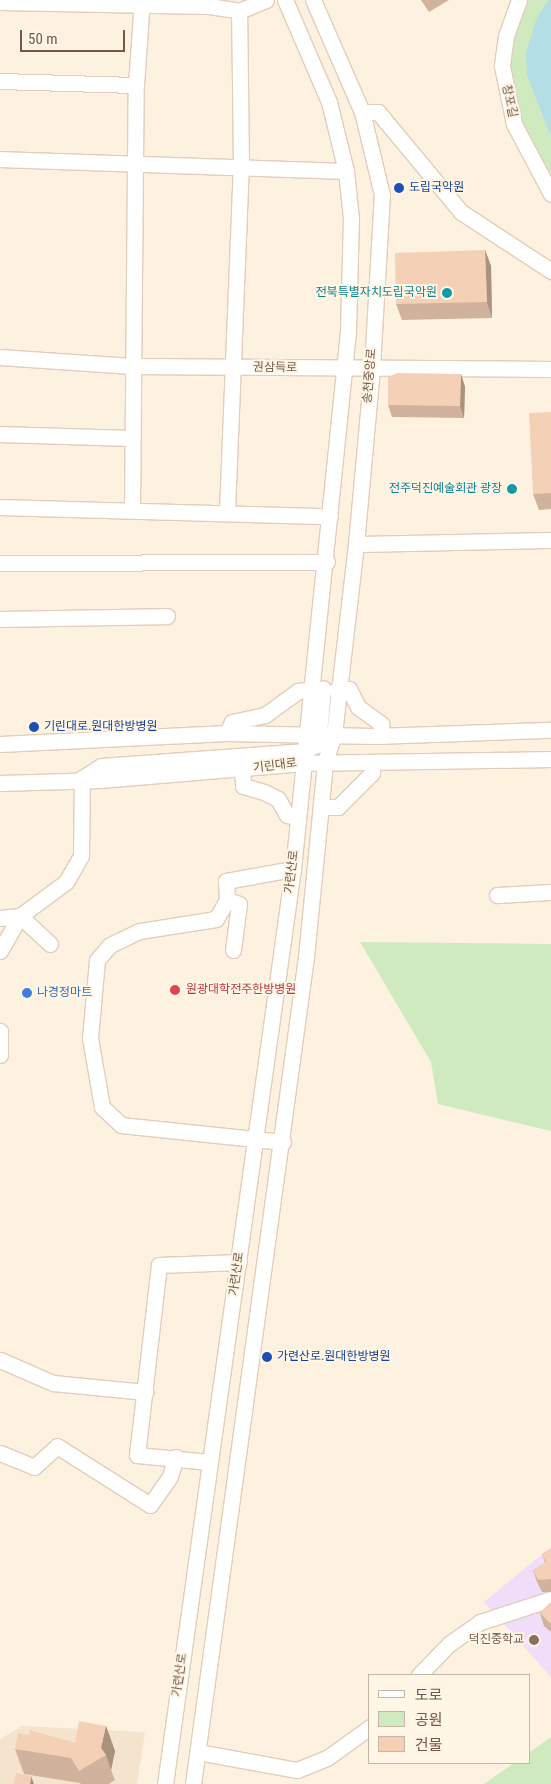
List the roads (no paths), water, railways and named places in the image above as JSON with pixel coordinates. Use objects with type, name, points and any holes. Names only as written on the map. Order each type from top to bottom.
[{"type":"street","points":[[0,2],[142,3],[239,11],[266,0]]},
{"type":"street","name":"송천중앙로","points":[[285,0],[329,102],[346,170],[351,218],[344,369],[325,584],[313,689],[314,744],[325,762]]},
{"type":"street","name":"송천중앙로","points":[[314,0],[362,112],[382,195],[372,367],[356,544],[336,690],[314,744]]},
{"type":"street","name":"창포길","points":[[519,0],[506,36],[502,66],[514,124],[551,194]]},
{"type":"street","points":[[132,509],[132,366],[137,166],[136,85],[142,3]]},
{"type":"street","points":[[227,510],[230,367],[241,166],[239,11]]},
{"type":"street","points":[[0,81],[136,85]]},
{"type":"street","points":[[362,112],[378,112],[461,212],[551,272]]},
{"type":"street","points":[[0,158],[137,166],[241,166],[346,170]]},
{"type":"street","name":"권삼득로","points":[[0,357],[132,366],[551,369]]},
{"type":"street","points":[[0,434],[132,438]]},
{"type":"street","points":[[0,507],[227,510],[330,516]]},
{"type":"street","points":[[356,544],[551,540]]},
{"type":"street","points":[[0,563],[327,562]]},
{"type":"street","points":[[0,952],[20,916],[66,882],[81,856],[82,778],[101,766],[314,744],[331,595],[325,584]]},
{"type":"street","points":[[0,619],[168,616]]},
{"type":"street","points":[[227,733],[232,722],[265,715],[298,691],[313,689]]},
{"type":"street","points":[[336,690],[350,689],[358,707],[381,724],[382,736]]},
{"type":"street","name":"기린대로","points":[[0,783],[242,770],[314,744],[382,736],[551,730]]},
{"type":"street","name":"기린대로","points":[[0,744],[227,733],[314,744]]},
{"type":"street","name":"기린대로","points":[[314,744],[325,762],[548,763]]},
{"type":"street","name":"가련산로","points":[[165,1784],[256,1140],[293,869],[298,817],[314,744]]},
{"type":"street","name":"가련산로","points":[[193,1784],[282,1142],[325,762]]},
{"type":"street","points":[[321,807],[338,807],[372,773],[372,763]]},
{"type":"street","points":[[242,770],[243,786],[264,792],[278,799],[287,815],[298,817]]},
{"type":"street","points":[[282,1142],[121,1124],[102,1107],[90,1038],[96,960],[110,945],[139,931],[216,919],[227,900],[226,881],[293,869]]},
{"type":"street","points":[[497,895],[551,892]]},
{"type":"street","points":[[227,900],[239,904],[233,950]]},
{"type":"street","points":[[0,918],[20,916],[50,944]]},
{"type":"street","points":[[0,1031],[0,1055]]},
{"type":"street","points":[[209,1462],[137,1454],[146,1392],[159,1265],[239,1262]]},
{"type":"street","points":[[0,1360],[53,1383],[146,1392]]},
{"type":"street","points":[[0,1453],[34,1467],[57,1446],[150,1505],[170,1476],[176,1457]]},
{"type":"street","points":[[420,1674],[449,1644],[480,1622],[551,1599]]},
{"type":"street","points":[[198,1752],[297,1770],[327,1758],[368,1727]]},
{"type":"water","points":[[548,0],[551,0],[551,137],[527,75],[526,53],[536,20]]},
{"type":"place","name":"도립국악원","points":[[399,188]]},
{"type":"place","name":"전북특별자치도립국악원","points":[[447,293]]},
{"type":"place","name":"전주덕진예술회관 광장","points":[[512,489]]},
{"type":"place","name":"기린대로.원대한방병원","points":[[34,727]]},
{"type":"place","name":"원광대학전주한방병원","points":[[175,990]]},
{"type":"place","name":"나경정마트","points":[[27,993]]},
{"type":"place","name":"가련산로.원대한방병원","points":[[267,1357]]},
{"type":"place","name":"덕진중학교","points":[[534,1640]]}]
